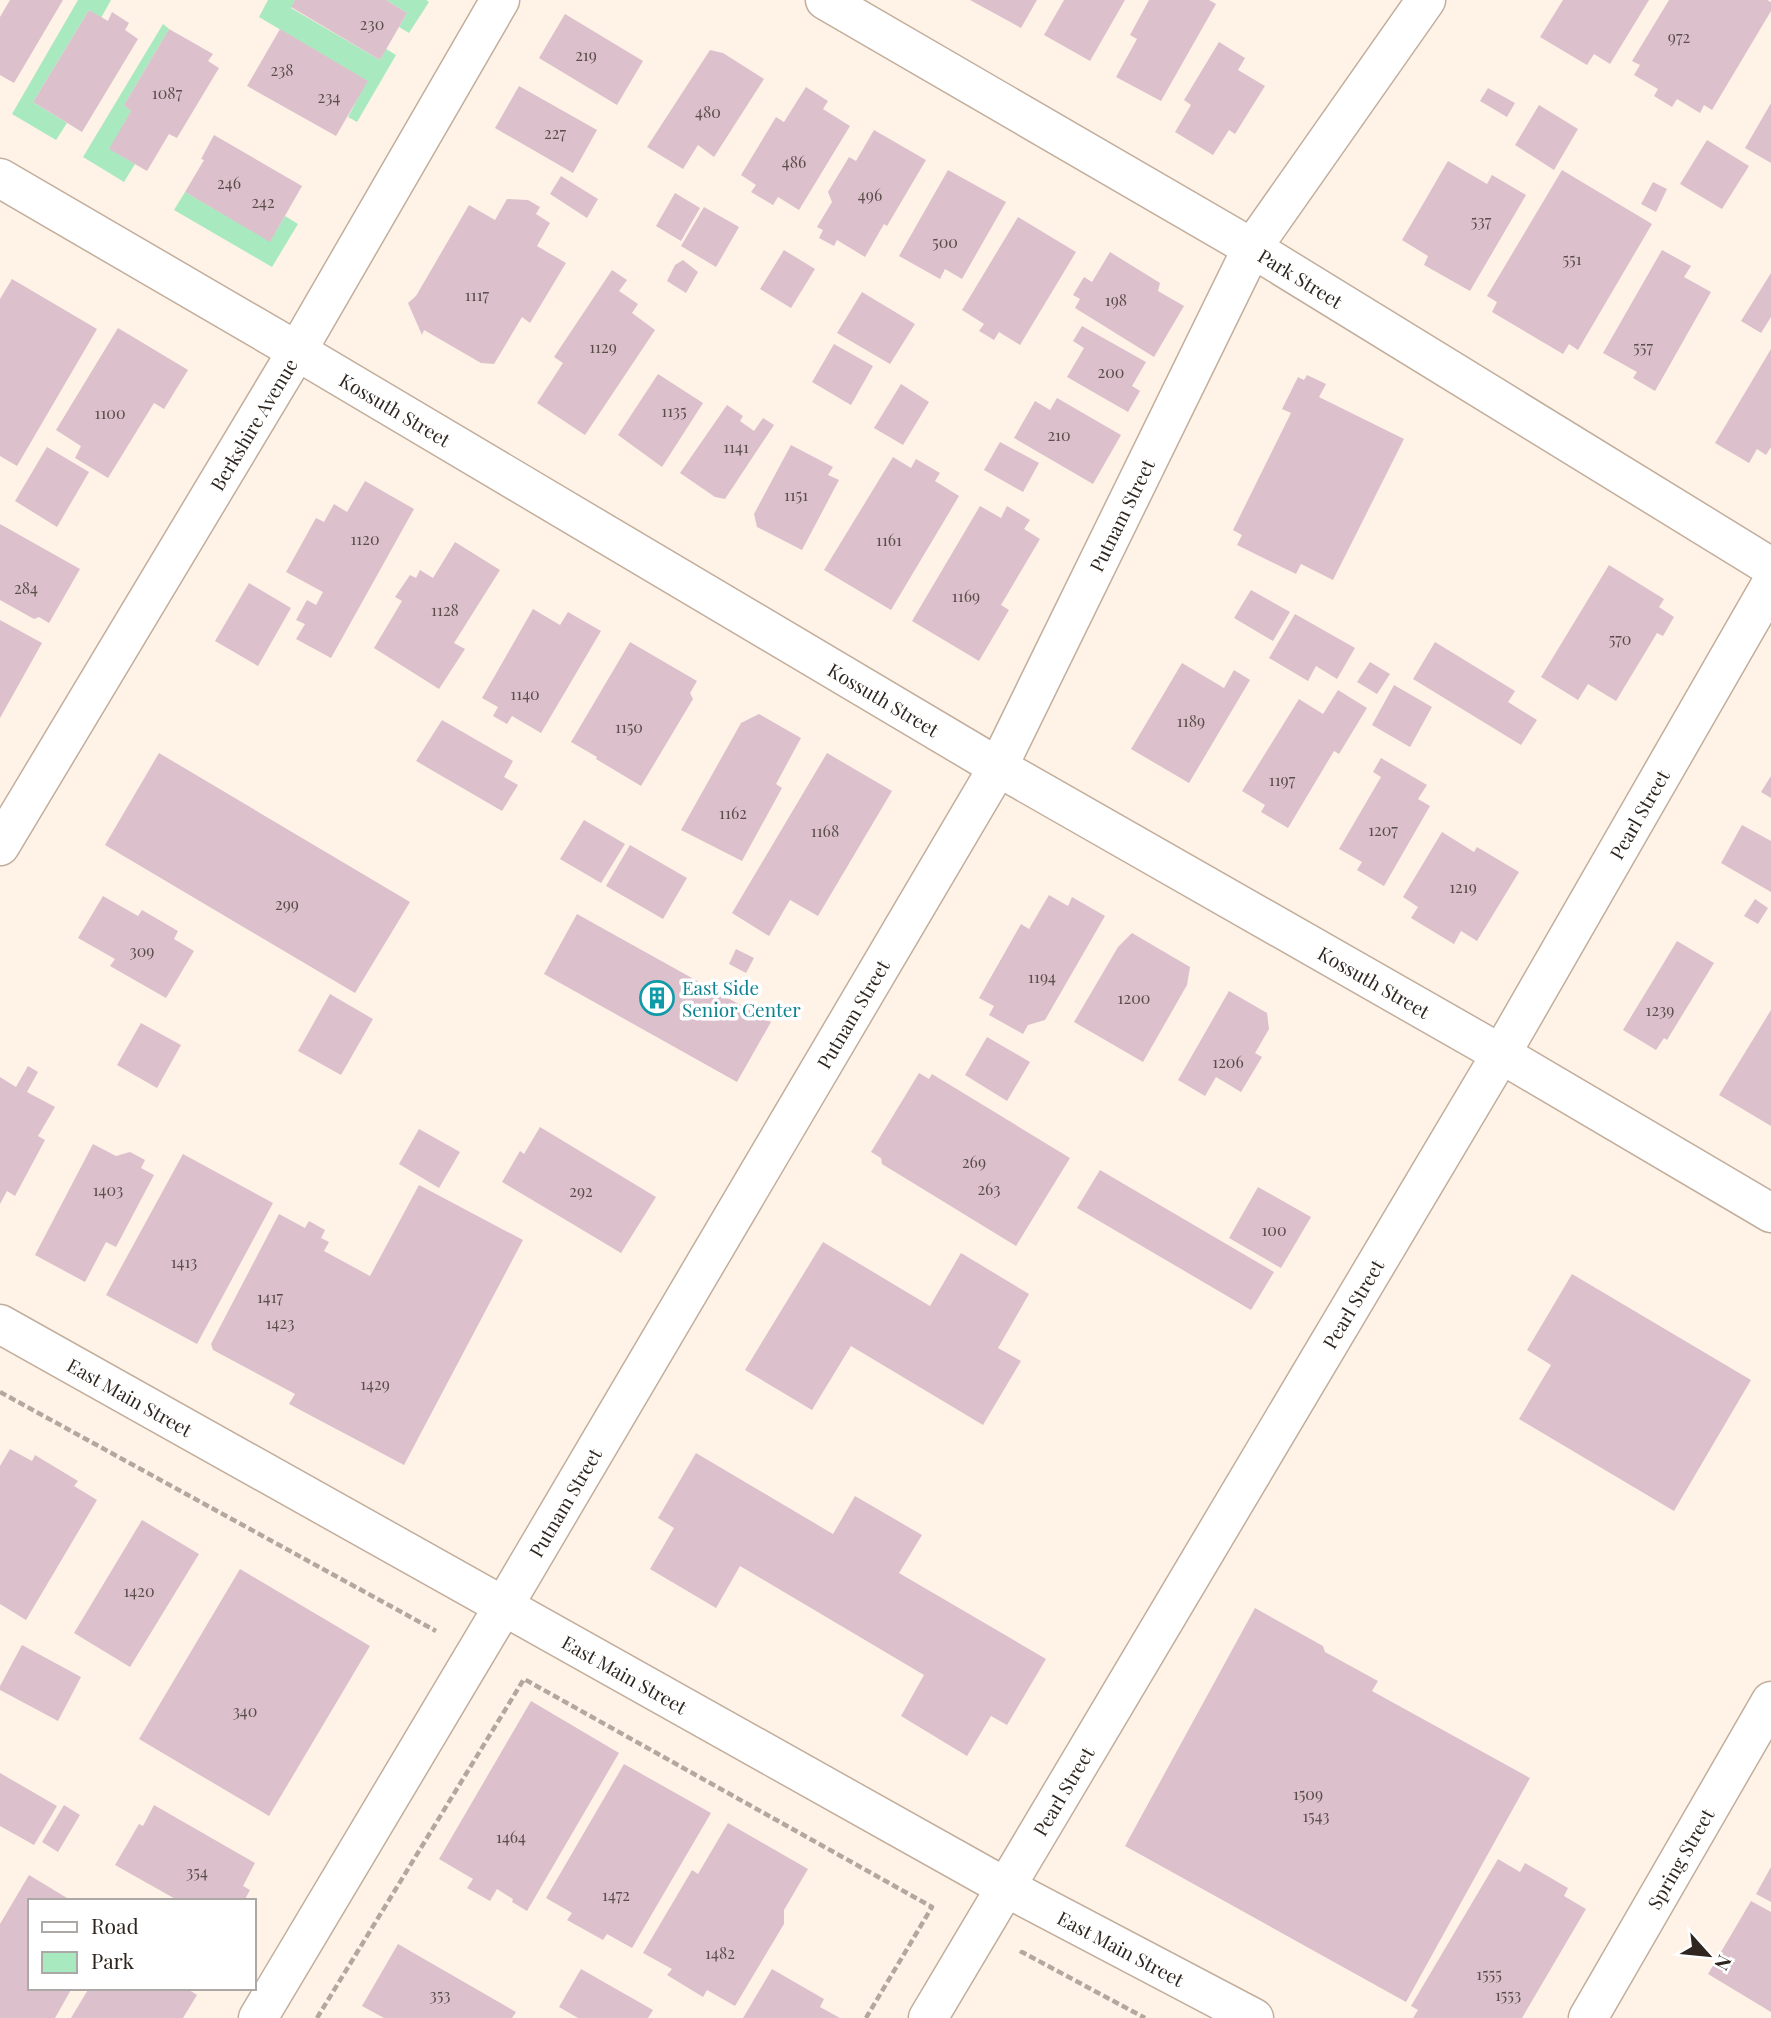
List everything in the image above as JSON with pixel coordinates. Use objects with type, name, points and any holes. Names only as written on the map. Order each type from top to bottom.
[{"type":"street","name":"Berkshire Avenue","points":[[0,846],[297,351],[500,0]]},
{"type":"street","name":"Park Street","points":[[825,0],[1252,248],[1771,567]]},
{"type":"street","name":"Putnam Street","points":[[258,2018],[998,768],[1252,248],[1426,0]]},
{"type":"street","name":"Kossuth Street","points":[[0,178],[297,351],[998,768],[1501,1054],[1771,1213]]},
{"type":"street","name":"Pearl Street","points":[[928,2018],[1501,1054],[1771,584]]},
{"type":"street","name":"East Main Street","points":[[0,1324],[503,1608],[1006,1887],[1254,2018]]},
{"type":"street","name":"Spring Street","points":[[1588,2018],[1771,1701]]},
{"type":"path","points":[[0,1392],[436,1631],[429,1643]]},
{"type":"path","points":[[317,2018],[524,1679],[932,1906],[866,2018]]},
{"type":"path","points":[[1016,1963],[1022,1952],[1145,2018]]},
{"type":"green space","points":[[78,0],[111,0],[101,18],[89,10],[33,102],[67,123],[56,140],[12,114]]},
{"type":"green space","points":[[268,0],[295,0],[291,8],[380,60],[386,49],[396,55],[357,122],[348,117],[367,81],[259,17]]},
{"type":"green space","points":[[386,0],[429,2],[409,33],[399,27],[407,13]]},
{"type":"green space","points":[[163,24],[169,29],[124,105],[131,111],[110,149],[135,164],[124,182],[83,157]]},
{"type":"green space","points":[[185,192],[270,241],[285,216],[298,224],[272,267],[174,210]]},
{"type":"building","points":[[10,0],[63,0],[14,83],[0,75],[0,17]]},
{"type":"building","points":[[295,0],[386,0],[407,13],[380,60],[291,7]]},
{"type":"building","points":[[970,0],[1037,0],[1021,28]]},
{"type":"building","points":[[1064,0],[1125,0],[1090,61],[1044,35]]},
{"type":"building","points":[[1149,0],[1209,0],[1216,4],[1161,101],[1116,77],[1137,39],[1130,35]]},
{"type":"building","points":[[1563,0],[1649,0],[1610,64],[1594,54],[1587,65],[1540,37]]},
{"type":"building","points":[[1669,0],[1771,2],[1771,11],[1712,110],[1704,105],[1700,113],[1677,99],[1672,107],[1654,96],[1658,89],[1634,75],[1640,65],[1632,61]]},
{"type":"building","points":[[89,10],[108,21],[112,12],[129,23],[125,30],[138,39],[82,132],[33,102]]},
{"type":"building","points":[[565,14],[643,61],[617,105],[539,58]]},
{"type":"building","points":[[169,29],[213,54],[208,61],[219,68],[177,138],[169,134],[147,171],[109,149],[131,111],[124,105]]},
{"type":"building","points":[[280,29],[368,81],[336,136],[247,86]]},
{"type":"building","points":[[1219,42],[1245,58],[1238,70],[1265,86],[1235,134],[1229,130],[1213,155],[1175,132],[1191,105],[1184,100]]},
{"type":"building","points":[[710,50],[723,53],[764,79],[714,157],[698,145],[683,169],[647,147]]},
{"type":"building","points":[[519,86],[597,130],[573,173],[495,128]]},
{"type":"building","points":[[806,87],[828,101],[823,109],[850,126],[799,210],[778,197],[773,205],[751,192],[756,185],[741,175],[776,117],[784,122]]},
{"type":"building","points":[[1488,88],[1515,103],[1507,117],[1480,101]]},
{"type":"building","points":[[1771,103],[1771,163],[1745,148]]},
{"type":"building","points":[[1539,105],[1578,129],[1554,170],[1515,145]]},
{"type":"building","points":[[874,130],[926,160],[887,226],[884,224],[865,257],[837,240],[834,246],[819,238],[823,230],[817,227],[832,202],[828,192],[849,157],[856,161]]},
{"type":"building","points":[[214,135],[302,186],[270,242],[185,192],[204,160],[201,159]]},
{"type":"building","points":[[1707,140],[1749,166],[1722,209],[1680,184]]},
{"type":"building","points":[[1448,161],[1487,184],[1492,175],[1526,195],[1470,291],[1424,265],[1428,256],[1402,240]]},
{"type":"building","points":[[948,170],[1006,202],[962,279],[945,269],[940,279],[899,256]]},
{"type":"building","points":[[1562,170],[1652,224],[1578,350],[1569,344],[1563,354],[1492,312],[1497,302],[1487,296]]},
{"type":"building","points":[[561,176],[598,199],[587,218],[550,194]]},
{"type":"building","points":[[1653,182],[1667,189],[1656,212],[1641,204]]},
{"type":"building","points":[[675,193],[700,208],[681,241],[656,226]]},
{"type":"building","points":[[507,199],[528,200],[540,207],[536,214],[550,223],[537,246],[566,263],[530,323],[522,317],[494,364],[481,363],[424,330],[422,335],[408,303],[416,296],[469,205],[495,220]]},
{"type":"building","points":[[704,207],[739,227],[716,267],[681,246]]},
{"type":"building","points":[[1018,217],[1076,252],[1020,345],[999,332],[994,340],[979,331],[984,324],[962,310]]},
{"type":"building","points":[[784,250],[815,269],[791,308],[760,289]]},
{"type":"building","points":[[1662,250],[1691,266],[1684,277],[1711,292],[1655,391],[1633,378],[1637,372],[1603,353]]},
{"type":"building","points":[[1110,252],[1160,283],[1158,291],[1184,306],[1154,357],[1075,308],[1080,299],[1073,295],[1084,277],[1092,282]]},
{"type":"building","points":[[683,260],[698,272],[686,293],[667,281],[675,265]]},
{"type":"building","points":[[612,270],[627,280],[619,291],[638,304],[632,313],[655,330],[585,435],[537,403],[563,363],[554,357]]},
{"type":"building","points":[[1771,273],[1771,317],[1761,333],[1741,321]]},
{"type":"building","points":[[12,279],[97,329],[17,466],[0,456],[0,299]]},
{"type":"building","points":[[862,292],[915,324],[890,364],[837,333]]},
{"type":"building","points":[[1082,326],[1146,362],[1132,386],[1140,391],[1128,412],[1067,377],[1084,348],[1073,341]]},
{"type":"building","points":[[118,328],[188,370],[164,409],[154,403],[108,478],[75,458],[81,446],[56,430]]},
{"type":"building","points":[[834,344],[873,366],[851,405],[812,382]]},
{"type":"building","points":[[1771,349],[1771,447],[1766,455],[1757,449],[1749,463],[1715,443]]},
{"type":"building","points":[[658,374],[703,403],[662,467],[618,435]]},
{"type":"building","points":[[1307,375],[1326,384],[1319,397],[1404,439],[1333,580],[1301,564],[1296,574],[1237,545],[1242,535],[1233,530],[1291,413],[1282,409],[1298,377],[1304,380]]},
{"type":"building","points":[[901,384],[929,402],[903,445],[874,428]]},
{"type":"building","points":[[1057,398],[1121,435],[1093,484],[1014,438],[1035,401],[1050,410]]},
{"type":"building","points":[[727,405],[743,416],[740,421],[754,431],[763,418],[774,425],[725,499],[715,497],[680,473]]},
{"type":"building","points":[[1000,442],[1039,463],[1023,492],[984,470]]},
{"type":"building","points":[[791,445],[833,467],[828,475],[839,480],[802,550],[757,527],[754,514]]},
{"type":"building","points":[[47,447],[89,472],[57,527],[15,501]]},
{"type":"building","points":[[893,457],[911,468],[916,459],[940,473],[935,481],[959,496],[891,610],[824,570]]},
{"type":"building","points":[[365,481],[414,509],[331,658],[296,639],[305,624],[296,620],[307,600],[316,605],[323,592],[286,572],[316,518],[324,522],[334,504],[347,512]]},
{"type":"building","points":[[980,506],[1001,518],[1007,506],[1030,520],[1024,529],[1040,539],[1001,605],[1009,610],[979,661],[912,621]]},
{"type":"building","points":[[0,524],[80,569],[49,623],[39,617],[34,619],[0,600]]},
{"type":"building","points":[[455,542],[500,570],[454,643],[465,649],[439,689],[374,648],[402,601],[395,597],[410,575],[416,578],[420,570],[433,578]]},
{"type":"building","points":[[1609,565],[1664,599],[1659,607],[1674,617],[1663,636],[1657,633],[1616,701],[1588,684],[1578,700],[1541,677]]},
{"type":"building","points":[[249,583],[291,608],[258,666],[215,641]]},
{"type":"building","points":[[1251,590],[1290,612],[1273,641],[1234,618]]},
{"type":"building","points":[[533,609],[560,625],[568,612],[601,631],[541,733],[512,716],[507,724],[493,716],[498,707],[482,698]]},
{"type":"building","points":[[1295,614],[1355,648],[1337,679],[1316,666],[1308,681],[1269,658]]},
{"type":"building","points":[[0,620],[42,643],[0,718]]},
{"type":"building","points":[[630,642],[697,681],[690,693],[693,699],[641,786],[571,742]]},
{"type":"building","points":[[1435,642],[1515,691],[1508,702],[1537,720],[1521,745],[1413,679]]},
{"type":"building","points":[[1370,662],[1390,674],[1377,694],[1357,682]]},
{"type":"building","points":[[1182,663],[1224,688],[1234,670],[1250,680],[1189,783],[1131,749]]},
{"type":"building","points":[[1394,685],[1432,707],[1410,747],[1372,725]]},
{"type":"building","points":[[1338,690],[1367,708],[1339,754],[1334,751],[1288,828],[1261,812],[1265,805],[1242,791],[1299,699],[1323,714]]},
{"type":"building","points":[[759,714],[801,738],[776,784],[782,788],[742,861],[681,830],[741,723]]},
{"type":"building","points":[[442,720],[513,761],[504,777],[518,785],[502,811],[416,761]]},
{"type":"building","points":[[159,753],[410,902],[355,993],[105,845]]},
{"type":"building","points":[[827,753],[892,791],[818,916],[790,900],[769,936],[732,913]]},
{"type":"building","points":[[1381,758],[1427,785],[1418,799],[1430,806],[1384,886],[1357,870],[1362,862],[1339,849],[1381,777],[1373,772]]},
{"type":"building","points":[[1771,776],[1771,798],[1761,792]]},
{"type":"building","points":[[584,820],[625,844],[601,883],[560,859]]},
{"type":"building","points":[[1742,825],[1771,841],[1771,892],[1721,863]]},
{"type":"building","points":[[1442,832],[1474,852],[1477,847],[1519,872],[1477,941],[1461,931],[1454,944],[1411,918],[1418,907],[1403,897]]},
{"type":"building","points":[[630,845],[687,878],[663,919],[606,886]]},
{"type":"building","points":[[1049,895],[1068,906],[1072,897],[1105,916],[1045,1020],[1028,1025],[1023,1034],[989,1015],[994,1006],[979,998],[1021,924],[1029,929]]},
{"type":"building","points":[[103,896],[138,916],[142,910],[178,931],[174,939],[194,951],[166,998],[110,966],[115,959],[78,938]]},
{"type":"building","points":[[1755,899],[1768,908],[1758,924],[1744,916]]},
{"type":"building","name":"East Side Senior Center","points":[[577,914],[771,1022],[737,1082],[544,974]]},
{"type":"building","points":[[1132,933],[1190,967],[1187,985],[1143,1062],[1074,1022],[1118,947]]},
{"type":"building","points":[[1677,941],[1714,963],[1667,1040],[1664,1038],[1656,1050],[1623,1030]]},
{"type":"building","points":[[736,949],[754,958],[746,973],[729,964]]},
{"type":"building","points":[[1229,991],[1267,1013],[1269,1029],[1255,1053],[1262,1057],[1241,1092],[1216,1077],[1205,1096],[1178,1080]]},
{"type":"building","points":[[330,994],[373,1019],[341,1075],[298,1051]]},
{"type":"building","points":[[1771,1010],[1771,1126],[1719,1095]]},
{"type":"building","points":[[141,1023],[181,1045],[157,1088],[117,1065]]},
{"type":"building","points":[[987,1037],[1030,1062],[1007,1101],[965,1075]]},
{"type":"building","points":[[28,1066],[38,1072],[27,1092],[55,1107],[38,1136],[45,1140],[15,1196],[7,1191],[0,1204],[0,1077],[16,1087]]},
{"type":"building","points":[[919,1073],[929,1079],[932,1074],[1070,1158],[1016,1246],[882,1164],[881,1158],[871,1152]]},
{"type":"building","points":[[540,1127],[656,1197],[621,1253],[502,1182],[520,1151],[524,1154]]},
{"type":"building","points":[[419,1129],[460,1152],[439,1188],[399,1164]]},
{"type":"building","points":[[93,1144],[116,1156],[130,1152],[145,1160],[141,1168],[154,1175],[116,1247],[106,1242],[85,1282],[35,1255]]},
{"type":"building","points":[[183,1154],[273,1203],[197,1344],[106,1295]]},
{"type":"building","points":[[1100,1170],[1274,1272],[1251,1310],[1077,1208]]},
{"type":"building","points":[[419,1185],[523,1240],[404,1465],[289,1404],[295,1394],[213,1350],[211,1344],[279,1214],[305,1228],[309,1221],[325,1230],[321,1238],[329,1242],[324,1251],[370,1276]]},
{"type":"building","points":[[1258,1187],[1311,1217],[1281,1268],[1229,1238]]},
{"type":"building","points":[[823,1242],[930,1306],[961,1253],[1029,1294],[998,1348],[1021,1361],[983,1425],[851,1346],[812,1410],[745,1370]]},
{"type":"building","points":[[1572,1274],[1751,1380],[1674,1511],[1519,1419],[1551,1365],[1527,1350]]},
{"type":"building","points":[[10,1449],[32,1461],[35,1455],[78,1481],[74,1486],[97,1500],[26,1620],[0,1604],[0,1466]]},
{"type":"building","points":[[696,1453],[833,1534],[855,1496],[922,1535],[899,1573],[1046,1659],[1007,1725],[991,1716],[967,1756],[901,1716],[924,1675],[740,1566],[716,1608],[650,1569],[674,1528],[658,1518]]},
{"type":"building","points":[[142,1520],[199,1554],[130,1667],[74,1633]]},
{"type":"building","points":[[240,1569],[370,1646],[269,1816],[139,1739]]},
{"type":"building","points":[[1255,1608],[1323,1646],[1325,1652],[1378,1681],[1372,1691],[1530,1778],[1406,2002],[1125,1846]]},
{"type":"building","points":[[22,1645],[81,1677],[58,1721],[0,1690]]},
{"type":"building","points":[[531,1701],[619,1753],[527,1911],[497,1889],[490,1901],[467,1888],[473,1879],[439,1859]]},
{"type":"building","points":[[624,1764],[711,1813],[632,1948],[607,1934],[603,1940],[567,1920],[572,1913],[546,1898]]},
{"type":"building","points":[[0,1773],[57,1806],[34,1845],[0,1826]]},
{"type":"building","points":[[64,1805],[80,1815],[58,1852],[42,1842]]},
{"type":"building","points":[[154,1805],[255,1863],[243,1886],[250,1890],[245,1899],[175,1899],[115,1865],[139,1824],[143,1826]]},
{"type":"building","points":[[728,1823],[808,1869],[784,1910],[784,1924],[735,2006],[707,1990],[703,1997],[667,1975],[672,1969],[643,1953],[692,1870],[698,1874]]},
{"type":"building","points":[[1498,1859],[1520,1872],[1525,1863],[1568,1888],[1564,1896],[1586,1909],[1522,2018],[1413,2018],[1418,2010],[1411,2006]]},
{"type":"building","points":[[1771,1867],[1771,1902],[1756,1894]]},
{"type":"building","points":[[29,1875],[69,1899],[28,1899],[28,1990],[71,1990],[55,2018],[0,2018],[0,1924]]},
{"type":"building","points":[[1751,1901],[1771,1912],[1771,2012],[1708,1974]]},
{"type":"building","points":[[398,1944],[516,2012],[512,2018],[384,2018],[362,2006]]},
{"type":"building","points":[[581,1969],[653,2010],[648,2018],[578,2018],[559,2007]]},
{"type":"building","points":[[772,1969],[824,1999],[820,2007],[840,2018],[743,2018]]},
{"type":"building","points":[[88,1990],[189,1990],[197,1995],[183,2018],[71,2018]]},
{"type":"place","name":"East Side Senior Center","points":[[657,998]]}]
